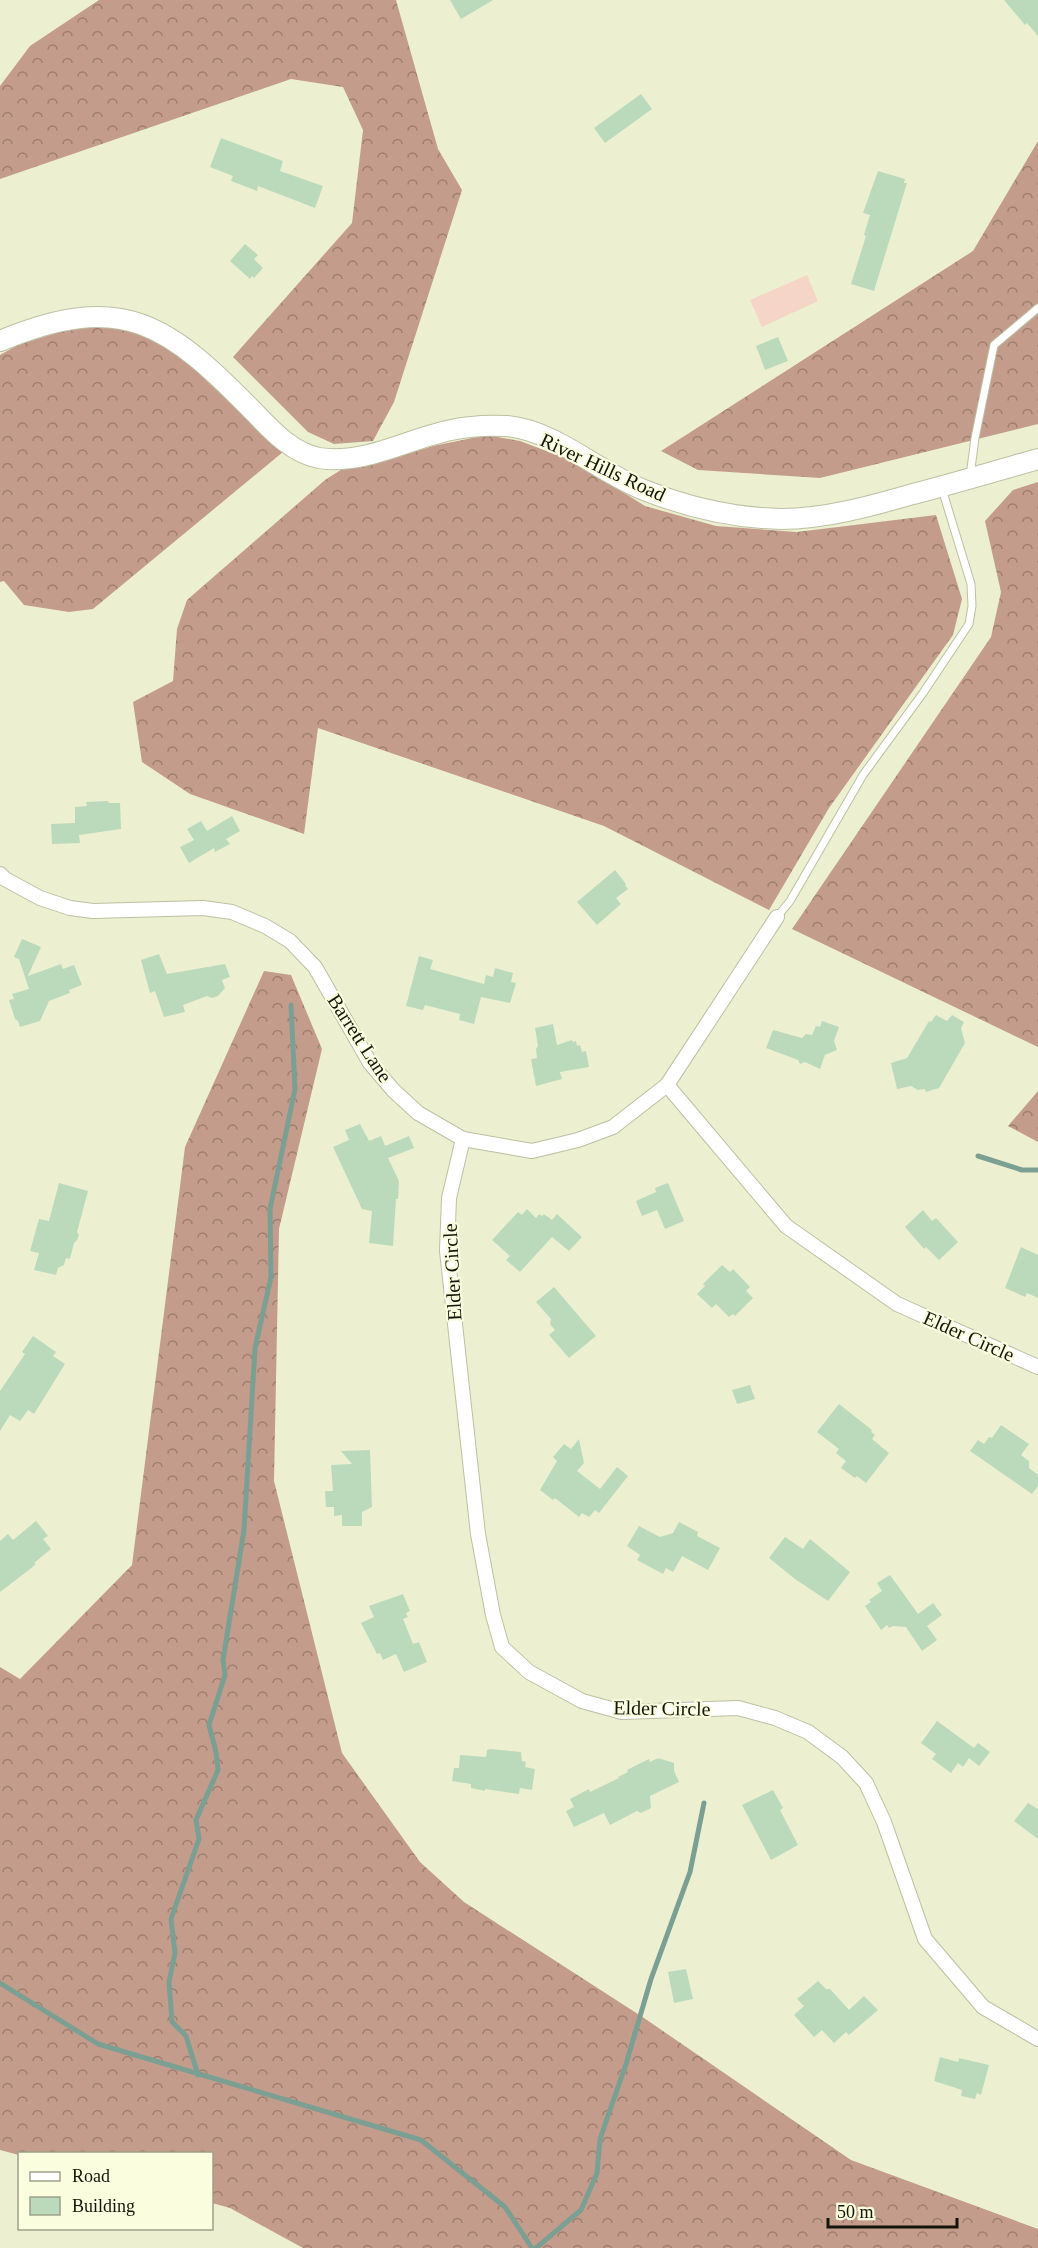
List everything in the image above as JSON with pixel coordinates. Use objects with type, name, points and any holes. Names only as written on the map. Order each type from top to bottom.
[{"type":"street","name":"River Hills Road","points":[[0,341],[38,327],[75,318],[94,316],[145,325],[188,348],[276,434],[296,449],[318,458],[344,459],[370,455],[449,430],[478,426],[509,426],[555,442],[643,490],[713,511],[748,517],[784,519],[865,508],[1038,459]]},
{"type":"street","name":"Barrett Lane","points":[[2,882],[70,908],[93,911],[203,908],[232,912],[265,926],[290,941],[315,967],[370,1063],[393,1090],[418,1113],[464,1139],[532,1151],[578,1140],[613,1127],[667,1084],[777,917]]},
{"type":"street","name":"Elder Circle","points":[[667,1084],[786,1226],[897,1304],[1038,1367]]},
{"type":"street","name":"Elder Circle","points":[[464,1139],[449,1198],[447,1251],[478,1534],[493,1615],[502,1647],[529,1672],[582,1701],[622,1712],[738,1708],[775,1718],[808,1732],[834,1751],[866,1783],[884,1822],[925,1939],[983,2007],[1038,2039]]},
{"type":"lane","points":[[970,478],[975,438],[994,345],[1038,308]]},
{"type":"lane","points":[[777,917],[790,901],[863,775],[923,693],[969,624],[972,606],[971,584],[941,486]]},
{"type":"green space","points":[[99,0],[396,0],[438,149],[462,190],[394,402],[373,441],[334,444],[308,432],[233,357],[352,223],[363,130],[343,87],[291,79],[0,179],[0,86],[30,46]]},
{"type":"green space","points":[[1038,141],[1038,424],[820,478],[698,470],[661,451],[973,251]]},
{"type":"green space","points":[[78,326],[124,327],[176,352],[283,452],[93,609],[69,612],[24,605],[4,581],[0,582],[0,355],[18,345]]},
{"type":"green space","points":[[487,435],[520,441],[573,461],[645,506],[716,526],[797,532],[936,515],[962,599],[953,635],[829,808],[769,910],[604,826],[318,728],[304,834],[190,794],[142,762],[133,702],[173,681],[177,629],[187,600],[325,480],[347,466],[382,462],[433,446]]},
{"type":"green space","points":[[1038,482],[1038,1047],[792,929],[991,637],[1001,592],[985,521],[1013,490]]},
{"type":"green space","points":[[264,971],[291,975],[322,1049],[279,1229],[274,1481],[342,1753],[420,1862],[464,1902],[644,2018],[851,2160],[1038,2229],[1038,2248],[303,2248],[230,2208],[213,2203],[213,2152],[18,2152],[18,2155],[0,2150],[0,1667],[20,1679],[132,1565],[185,1147]]},
{"type":"green space","points":[[1038,1091],[1038,1142],[1008,1126]]},
{"type":"shaded area","points":[[807,275],[818,301],[762,327],[750,300]]},
{"type":"building","points":[[450,0],[493,0],[461,19]]},
{"type":"building","points":[[1004,0],[1038,0],[1038,36],[1027,23],[1025,25]]},
{"type":"building","points":[[641,94],[652,109],[605,143],[594,128]]},
{"type":"building","points":[[221,138],[283,161],[280,171],[323,186],[315,208],[258,186],[257,191],[231,181],[233,176],[210,167]]},
{"type":"building","points":[[878,171],[905,179],[904,183],[907,183],[874,291],[851,284],[870,215],[863,213]]},
{"type":"building","points":[[245,244],[258,255],[254,259],[263,268],[254,278],[252,276],[250,279],[230,261]]},
{"type":"building","points":[[778,337],[788,361],[765,370],[756,346]]},
{"type":"building","points":[[108,801],[109,803],[120,803],[121,829],[79,835],[80,843],[52,844],[51,824],[75,823],[75,807],[87,806],[86,802]]},
{"type":"building","points":[[232,816],[240,831],[226,839],[230,844],[215,852],[214,848],[189,863],[180,847],[194,840],[187,829],[201,821],[207,831]]},
{"type":"building","points":[[615,870],[628,889],[616,898],[621,904],[597,925],[577,902]]},
{"type":"building","points":[[22,939],[41,947],[28,976],[61,964],[63,969],[74,965],[82,985],[69,990],[70,993],[49,1001],[40,1021],[20,1027],[9,1000],[14,999],[12,994],[29,989],[19,959],[14,957]]},
{"type":"building","points":[[159,954],[167,974],[225,964],[230,977],[222,980],[225,988],[218,996],[212,998],[207,996],[183,1005],[185,1012],[164,1017],[155,991],[150,993],[141,960]]},
{"type":"building","points":[[419,956],[433,960],[430,969],[484,984],[486,975],[493,977],[495,968],[513,973],[511,982],[516,983],[510,1003],[481,997],[474,1024],[459,1020],[460,1014],[425,1005],[423,1010],[406,1006]]},
{"type":"building","points":[[936,1015],[947,1021],[952,1015],[964,1022],[961,1028],[965,1043],[939,1088],[926,1092],[925,1089],[918,1090],[911,1086],[897,1089],[891,1063],[907,1058],[929,1021],[931,1022]]},
{"type":"building","points":[[822,1021],[839,1027],[834,1041],[837,1050],[825,1055],[820,1069],[805,1062],[800,1064],[798,1060],[766,1048],[773,1030],[802,1038],[806,1034],[812,1035],[816,1026],[820,1027]]},
{"type":"building","points":[[553,1024],[557,1045],[572,1040],[576,1041],[582,1052],[586,1051],[589,1067],[560,1072],[562,1079],[536,1086],[531,1059],[537,1058],[535,1028]]},
{"type":"building","points":[[360,1124],[369,1141],[381,1136],[385,1146],[409,1136],[414,1148],[388,1158],[399,1181],[393,1246],[369,1243],[372,1211],[362,1209],[333,1147],[349,1140],[345,1130]]},
{"type":"building","points":[[59,1183],[88,1191],[77,1232],[79,1235],[74,1243],[70,1259],[66,1258],[64,1265],[58,1268],[56,1275],[34,1270],[39,1253],[30,1251],[39,1219],[49,1221]]},
{"type":"building","points":[[668,1183],[684,1221],[665,1229],[657,1210],[642,1216],[636,1201],[656,1192],[655,1188]]},
{"type":"building","points":[[527,1209],[536,1218],[539,1214],[542,1216],[544,1214],[552,1220],[557,1214],[582,1237],[569,1251],[552,1237],[520,1272],[506,1260],[510,1256],[492,1240],[518,1212],[522,1215]]},
{"type":"building","points":[[923,1210],[932,1221],[936,1218],[958,1242],[939,1260],[926,1247],[924,1249],[905,1227]]},
{"type":"building","points":[[1021,1247],[1038,1255],[1038,1298],[1027,1293],[1025,1297],[1005,1288]]},
{"type":"building","points":[[722,1265],[730,1272],[733,1269],[750,1287],[746,1291],[753,1298],[735,1316],[733,1314],[729,1317],[716,1304],[712,1308],[697,1294],[705,1286],[703,1284]]},
{"type":"building","points":[[554,1287],[596,1336],[569,1358],[549,1335],[555,1330],[550,1324],[551,1319],[536,1302]]},
{"type":"building","points":[[33,1336],[56,1352],[53,1356],[65,1364],[34,1414],[28,1410],[20,1421],[10,1415],[0,1431],[0,1391],[25,1354],[22,1352]]},
{"type":"building","points":[[750,1385],[755,1399],[737,1404],[732,1390]]},
{"type":"building","points":[[839,1404],[872,1430],[871,1432],[875,1435],[872,1439],[889,1453],[866,1483],[841,1468],[846,1461],[836,1453],[839,1449],[817,1432]]},
{"type":"building","points":[[1001,1425],[1029,1444],[1021,1455],[1029,1461],[1029,1468],[1038,1475],[1038,1486],[1032,1494],[970,1451],[978,1440],[984,1444],[989,1437],[992,1438]]},
{"type":"building","points":[[579,1439],[584,1463],[577,1471],[600,1489],[617,1467],[628,1476],[599,1513],[595,1510],[589,1517],[582,1513],[579,1517],[555,1498],[553,1500],[540,1490],[557,1461],[553,1457],[564,1444],[571,1449]]},
{"type":"building","points":[[370,1450],[372,1507],[362,1512],[362,1526],[342,1526],[342,1515],[334,1516],[334,1507],[326,1507],[325,1491],[333,1491],[331,1465],[352,1464],[341,1451]]},
{"type":"building","points":[[36,1521],[48,1536],[43,1539],[51,1549],[0,1592],[0,1541],[8,1534],[13,1540]]},
{"type":"building","points":[[679,1522],[698,1532],[697,1536],[720,1548],[708,1570],[682,1556],[673,1572],[666,1568],[663,1574],[637,1560],[640,1555],[627,1546],[639,1526],[660,1537],[673,1533]]},
{"type":"building","points":[[785,1537],[803,1549],[810,1539],[850,1572],[828,1601],[769,1558]]},
{"type":"building","points":[[890,1575],[918,1614],[933,1603],[942,1615],[927,1626],[937,1640],[922,1651],[906,1627],[889,1628],[887,1625],[881,1630],[865,1606],[871,1602],[869,1600],[882,1591],[877,1583]]},
{"type":"building","points":[[403,1594],[410,1611],[406,1613],[408,1617],[403,1619],[413,1644],[419,1642],[427,1662],[404,1672],[396,1654],[383,1660],[380,1653],[377,1654],[361,1623],[374,1617],[369,1606]]},
{"type":"building","points":[[937,1721],[974,1748],[978,1743],[990,1752],[979,1766],[969,1758],[963,1767],[958,1763],[951,1773],[932,1759],[936,1754],[921,1743]]},
{"type":"building","points":[[487,1750],[521,1752],[522,1761],[526,1762],[525,1767],[535,1769],[532,1790],[520,1788],[519,1794],[485,1789],[485,1791],[471,1788],[471,1784],[452,1781],[454,1768],[459,1768],[460,1755],[486,1757]]},
{"type":"building","points":[[658,1758],[674,1763],[674,1771],[679,1782],[650,1796],[651,1808],[641,1813],[637,1811],[610,1825],[604,1813],[574,1827],[566,1811],[574,1807],[570,1799],[619,1778],[628,1772],[627,1770],[649,1759],[650,1762]]},
{"type":"building","points":[[773,1790],[783,1808],[780,1810],[798,1845],[771,1860],[742,1805]]},
{"type":"building","points":[[1028,1803],[1038,1809],[1038,1839],[1014,1821]]},
{"type":"building","points":[[686,1969],[693,1999],[674,2003],[668,1972]]},
{"type":"building","points":[[818,1981],[826,1989],[830,1989],[849,2010],[864,1996],[878,2010],[849,2035],[846,2032],[834,2043],[822,2030],[814,2037],[794,2015],[804,2006],[797,1999]]},
{"type":"building","points":[[940,2057],[958,2062],[959,2058],[989,2065],[981,2095],[977,2093],[975,2099],[961,2096],[962,2090],[934,2081]]},
{"type":"waterway","points":[[198,2075],[186,2036],[172,2022],[169,1982],[175,1953],[171,1919],[199,1839],[196,1820],[218,1770],[209,1725],[225,1675],[223,1660],[244,1530],[255,1348],[271,1277],[270,1209],[295,1089],[291,1005]]},
{"type":"waterway","points":[[978,1156],[1022,1170],[1038,1170]]},
{"type":"waterway","points":[[536,2248],[581,2210],[597,2173],[600,2139],[626,2064],[651,1979],[690,1872],[704,1803]]},
{"type":"waterway","points":[[0,1983],[98,2044],[421,2140],[505,2207],[532,2248]]}]
